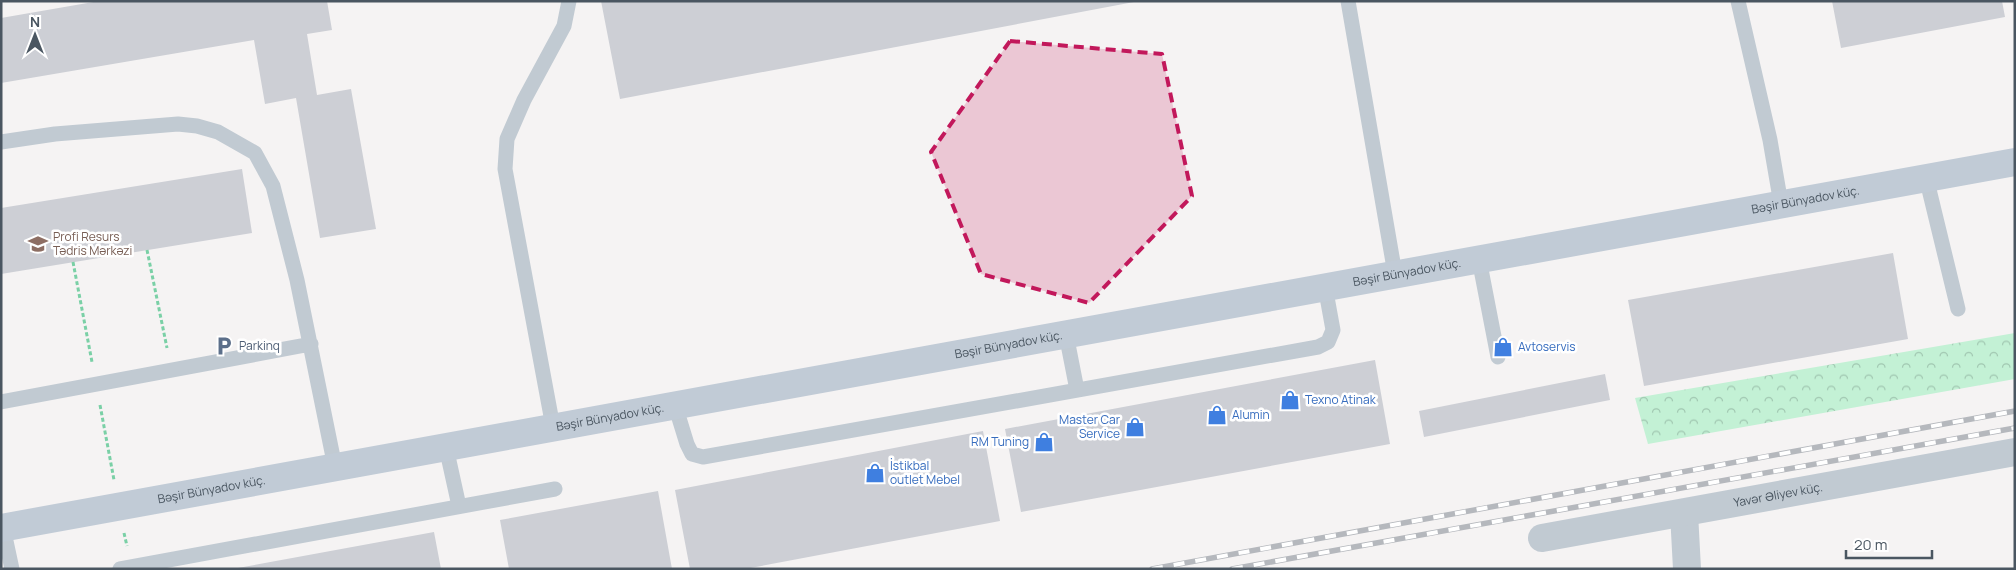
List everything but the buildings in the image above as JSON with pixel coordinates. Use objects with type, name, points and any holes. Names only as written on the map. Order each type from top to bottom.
[{"type":"street","name":"Bəşir Bünyadov küç.","points":[[2,527],[2015,162]]},
{"type":"street","name":"Yavər Əliyev küç.","points":[[1542,538],[2015,452]]},
{"type":"street","points":[[1684,513],[1688,569]]},
{"type":"lane","points":[[553,427],[505,169],[508,139],[524,100],[564,26],[569,1]]},
{"type":"lane","points":[[1348,1],[1395,274]]},
{"type":"lane","points":[[1738,1],[1770,140],[1780,204]]},
{"type":"lane","points":[[1,142],[55,134],[178,124],[197,126],[218,132],[255,153],[273,186],[297,280],[335,467]]},
{"type":"lane","points":[[1926,177],[1958,310]]},
{"type":"lane","points":[[1478,258],[1498,357]]},
{"type":"lane","points":[[675,405],[692,454],[703,457],[1318,347],[1328,342],[1333,330],[1325,286]]},
{"type":"lane","points":[[1066,334],[1077,390]]},
{"type":"lane","points":[[1,402],[311,344]]},
{"type":"lane","points":[[446,446],[459,506]]},
{"type":"lane","points":[[125,568],[555,489]]},
{"type":"lane","points":[[2,527],[12,569]]},
{"type":"path","points":[[147,250],[172,370]]},
{"type":"path","points":[[73,262],[120,506],[125,568]]},
{"type":"highlighted area","points":[[1010,41],[1162,54],[1192,196],[1089,303],[981,274],[931,152]]},
{"type":"green space","points":[[2015,333],[2015,379],[1648,444],[1635,398]]},
{"type":"railway","points":[[1152,569],[2015,411]]},
{"type":"railway","points":[[1232,569],[2015,428]]},
{"type":"place","name":"Profi Resurs Tədris Mərkəzi","points":[[38,244]]},
{"type":"place","name":"Parkinq","points":[[224,346]]},
{"type":"place","name":"Avtoservis","points":[[1503,347]]},
{"type":"place","name":"Texno Atinak","points":[[1290,400]]},
{"type":"place","name":"Alumin","points":[[1217,415]]},
{"type":"place","name":"Master Car Service","points":[[1135,427]]},
{"type":"place","name":"RM Tuning","points":[[1044,442]]},
{"type":"place","name":"İstikbal outlet Mebel","points":[[875,473]]}]
